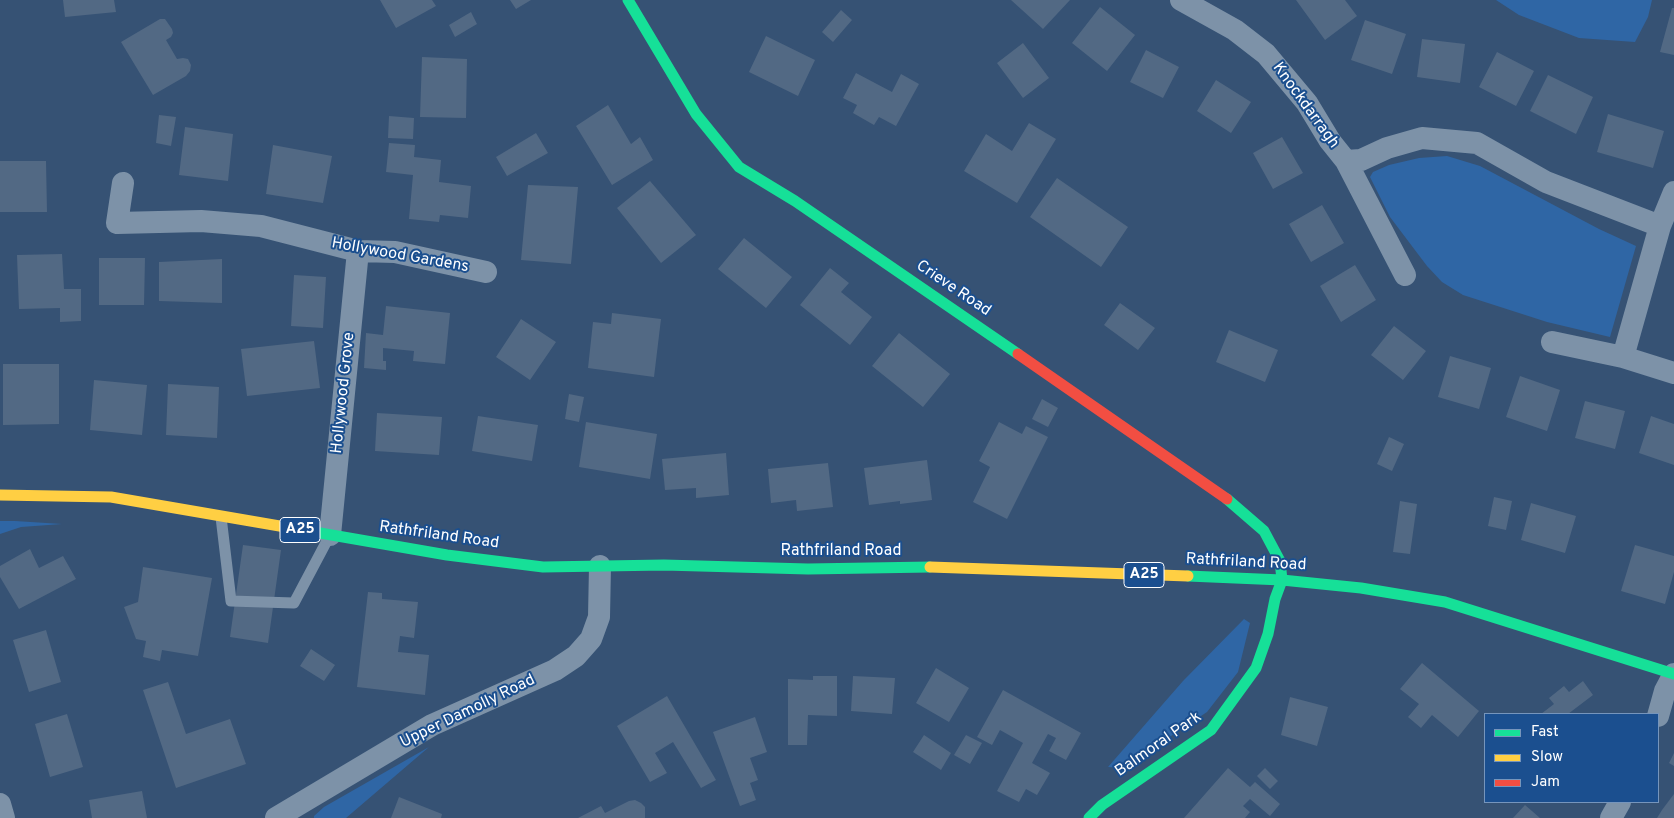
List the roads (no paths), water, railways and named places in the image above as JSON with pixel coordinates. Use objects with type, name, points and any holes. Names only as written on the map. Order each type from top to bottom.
[{"type":"main road","name":"Crieve Road","points":[[628,0],[696,114],[739,167],[795,201],[943,301],[1232,503],[1264,531],[1280,561],[1282,580]]},
{"type":"main road","name":"Rathfriland Road","points":[[0,495],[111,497],[447,555],[543,567],[664,565],[808,569],[935,567],[1282,580],[1360,588],[1445,602],[1674,674]]},
{"type":"main road","name":"Balmoral Park","points":[[1089,818],[1102,804],[1211,730],[1256,668],[1268,634],[1275,599],[1282,580]]},
{"type":"street","name":"Knockdarragh","points":[[1180,0],[1234,30],[1266,54],[1307,103],[1330,141],[1346,161],[1361,160],[1387,148],[1422,138],[1477,143],[1546,182],[1660,226]]},
{"type":"street","points":[[1346,161],[1405,275]]},
{"type":"street","name":"Hollywood Gardens","points":[[123,183],[117,223],[201,222],[262,226],[358,251],[395,252],[486,272]]},
{"type":"street","points":[[1623,357],[1660,226],[1674,192]]},
{"type":"street","name":"Hollywood Grove","points":[[330,535],[358,251]]},
{"type":"street","points":[[1552,342],[1623,357],[1674,373]]},
{"type":"street","name":"Upper Damolly Road","points":[[276,818],[432,725],[555,670],[576,656],[591,639],[599,617],[600,566]]},
{"type":"street","points":[[1659,713],[1665,692],[1674,674]]},
{"type":"street","points":[[1611,818],[1619,803]]},
{"type":"street","points":[[0,804],[4,818]]},
{"type":"lane","points":[[221,517],[232,601],[294,603],[330,535]]}]
